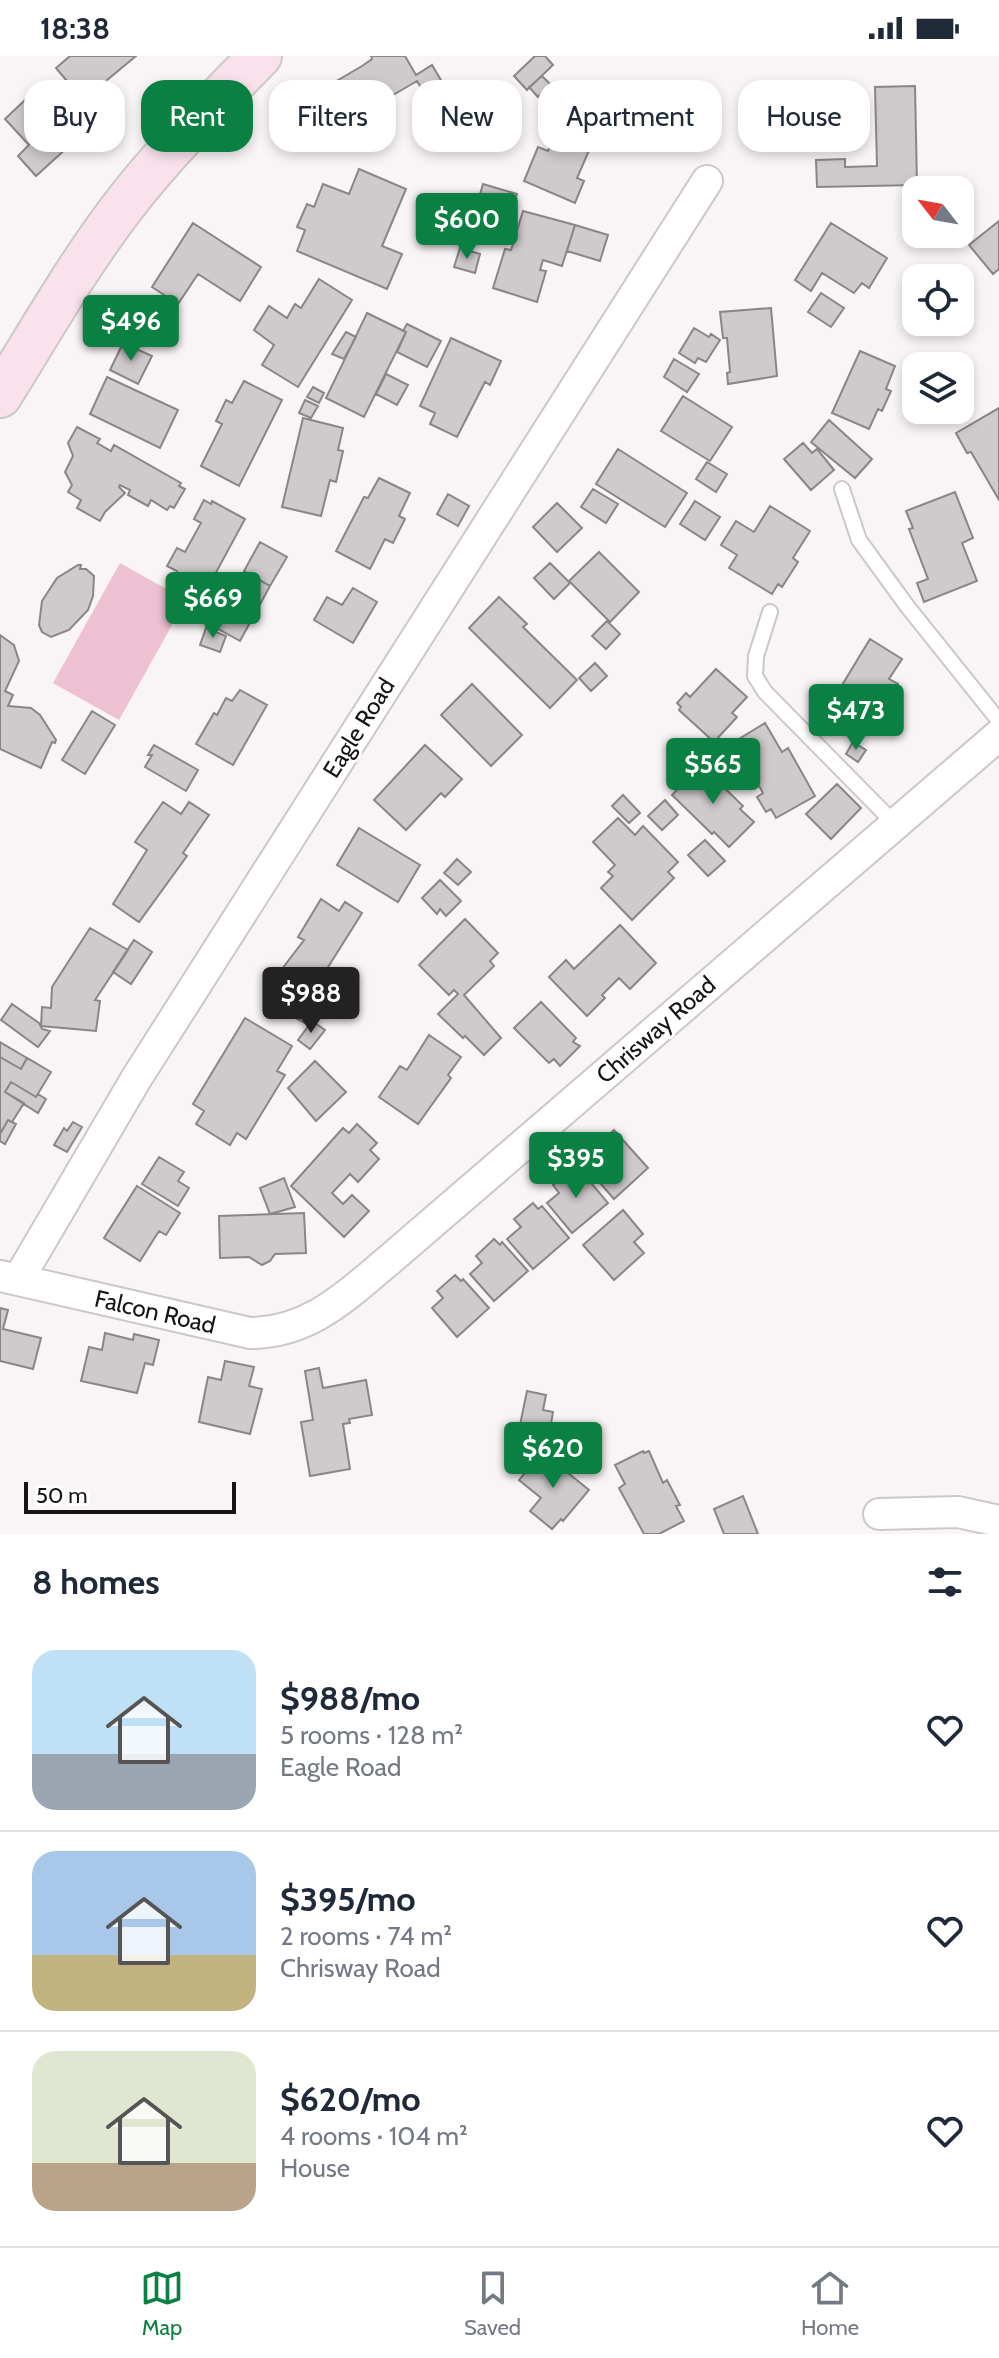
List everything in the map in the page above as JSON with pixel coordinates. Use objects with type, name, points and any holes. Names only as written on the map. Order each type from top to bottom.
[{"type":"main road","points":[[0,396],[83,263],[122,208],[171,149],[260,56]]},
{"type":"street","name":"Eagle Road","points":[[9,1278],[707,181]]},
{"type":"street","name":"Chrisway Road","points":[[310,1320],[332,1308],[388,1261],[999,735]]},
{"type":"street","name":"Falcon Road","points":[[9,1278],[250,1333],[270,1333],[310,1320]]},
{"type":"street","points":[[879,1514],[958,1512],[999,1521]]},
{"type":"lane","points":[[842,489],[859,540],[907,606],[999,721]]},
{"type":"lane","points":[[770,612],[756,656],[755,676],[765,692],[895,824]]},
{"type":"shaded area","points":[[120,563],[186,600],[119,720],[53,683]]},
{"type":"building","points":[[70,56],[136,56],[107,80],[66,80],[56,68]]},
{"type":"building","points":[[371,56],[405,56],[416,75],[432,65],[441,80],[412,80],[412,84],[396,93],[396,80],[338,80],[372,59]]},
{"type":"building","points":[[535,56],[545,56],[553,65],[527,90],[522,80],[514,76]]},
{"type":"building","points":[[542,76],[546,80],[538,80],[538,97],[529,87]]},
{"type":"building","points":[[915,86],[917,176],[902,176],[902,185],[817,187],[816,160],[845,159],[845,167],[877,166],[875,87]]},
{"type":"building","points":[[24,101],[24,140],[5,119]]},
{"type":"building","points":[[538,147],[538,152],[588,152],[577,178],[584,181],[575,203],[524,181]]},
{"type":"building","points":[[24,150],[62,152],[36,176],[18,156]]},
{"type":"building","points":[[359,169],[406,189],[382,246],[402,254],[387,289],[297,251],[305,230],[297,227],[307,204],[314,207],[323,184],[349,194]]},
{"type":"building","points":[[483,184],[517,194],[504,238],[470,228]]},
{"type":"building","points":[[523,211],[575,225],[562,266],[543,260],[540,270],[546,271],[537,302],[493,288],[505,249],[511,250]]},
{"type":"building","points":[[999,221],[999,269],[993,274],[971,248],[974,241]]},
{"type":"building","points":[[193,223],[261,267],[240,301],[198,274],[178,304],[152,287]]},
{"type":"building","points":[[831,223],[887,258],[869,288],[862,283],[854,293],[822,273],[811,291],[795,280]]},
{"type":"building","points":[[575,225],[608,235],[600,261],[567,251]]},
{"type":"building","points":[[460,248],[480,254],[475,273],[454,267]]},
{"type":"building","points":[[319,279],[352,300],[298,387],[262,365],[274,345],[254,330],[269,306],[287,318],[295,304],[301,308]]},
{"type":"building","points":[[821,293],[844,308],[831,327],[808,312]]},
{"type":"building","points":[[771,308],[777,376],[728,384],[727,338],[723,338],[720,312]]},
{"type":"building","points":[[367,313],[406,332],[364,417],[326,398]]},
{"type":"building","points":[[407,324],[441,341],[427,367],[397,352]]},
{"type":"building","points":[[694,328],[720,340],[706,362],[698,358],[695,363],[679,353]]},
{"type":"building","points":[[346,332],[356,337],[344,359],[332,354]]},
{"type":"building","points":[[451,338],[501,361],[490,385],[485,382],[457,437],[430,424],[435,413],[420,406]]},
{"type":"building","points":[[123,343],[152,356],[138,384],[110,370]]},
{"type":"building","points":[[860,351],[895,366],[886,389],[891,391],[869,429],[832,413]]},
{"type":"building","points":[[674,359],[699,374],[687,392],[664,377]]},
{"type":"building","points":[[386,374],[408,385],[397,405],[376,394]]},
{"type":"building","points":[[107,377],[178,410],[160,448],[90,414]]},
{"type":"building","points":[[244,381],[282,400],[239,486],[201,466],[222,424],[216,421],[226,400],[232,403]]},
{"type":"building","points":[[313,387],[324,393],[319,403],[307,397]]},
{"type":"building","points":[[683,396],[732,427],[710,461],[661,431]]},
{"type":"building","points":[[305,400],[318,406],[311,418],[299,413]]},
{"type":"building","points":[[999,408],[999,500],[956,433]]},
{"type":"building","points":[[303,418],[343,428],[338,450],[343,451],[336,482],[330,480],[321,516],[282,507]]},
{"type":"building","points":[[829,420],[872,459],[855,478],[811,442]]},
{"type":"building","points":[[77,427],[100,439],[97,443],[111,451],[114,445],[181,483],[179,486],[185,489],[174,508],[170,506],[167,510],[151,500],[148,506],[128,495],[130,490],[120,485],[125,493],[100,521],[77,508],[81,500],[68,492],[72,485],[65,472],[73,456],[68,443]]},
{"type":"building","points":[[803,443],[812,453],[817,449],[834,470],[811,490],[784,459]]},
{"type":"building","points":[[618,449],[687,493],[665,527],[596,484]]},
{"type":"building","points":[[707,462],[727,474],[716,492],[696,479]]},
{"type":"building","points":[[379,478],[410,493],[399,516],[405,519],[393,543],[385,539],[370,569],[336,551],[364,497],[368,498]]},
{"type":"building","points":[[593,489],[618,504],[606,523],[581,507]]},
{"type":"building","points":[[955,492],[973,538],[962,543],[977,581],[924,602],[917,583],[928,579],[909,529],[913,528],[906,511]]},
{"type":"building","points":[[448,494],[469,506],[458,526],[437,514]]},
{"type":"building","points":[[204,500],[211,504],[212,501],[245,519],[206,591],[167,566],[177,548],[185,552],[201,523],[194,519]]},
{"type":"building","points":[[695,501],[720,517],[705,540],[680,524]]},
{"type":"building","points":[[557,503],[582,528],[557,552],[533,527]]},
{"type":"building","points":[[770,506],[810,531],[793,558],[798,562],[782,587],[778,584],[772,594],[729,568],[737,555],[721,545],[736,521],[754,532]]},
{"type":"building","points":[[260,542],[287,557],[270,586],[244,571]]},
{"type":"building","points":[[599,552],[639,592],[610,622],[569,581]]},
{"type":"building","points":[[550,563],[570,583],[554,599],[534,578]]},
{"type":"building","points":[[78,565],[94,576],[93,596],[88,610],[69,630],[51,637],[42,632],[39,625],[42,601],[57,578]]},
{"type":"building","points":[[252,576],[270,586],[240,641],[213,626],[240,578],[248,582]]},
{"type":"building","points":[[353,588],[377,602],[353,643],[314,620],[327,597],[342,605]]},
{"type":"building","points":[[499,597],[527,624],[523,627],[577,680],[550,708],[469,628]]},
{"type":"building","points":[[607,621],[620,634],[606,649],[592,636]]},
{"type":"building","points":[[206,628],[226,636],[220,652],[200,645]]},
{"type":"building","points":[[0,635],[14,645],[19,661],[5,691],[13,695],[8,706],[31,708],[40,715],[56,740],[52,742],[41,768],[0,749]]},
{"type":"building","points":[[870,639],[902,659],[889,679],[898,684],[881,713],[877,708],[859,737],[824,715]]},
{"type":"building","points":[[595,663],[607,676],[591,691],[579,678]]},
{"type":"building","points":[[716,669],[747,697],[732,713],[737,717],[714,742],[679,710],[681,707],[677,703],[686,693],[690,697]]},
{"type":"building","points":[[472,684],[522,735],[491,766],[441,715]]},
{"type":"building","points":[[240,690],[267,705],[233,765],[196,744],[226,698],[232,701]]},
{"type":"building","points":[[92,711],[115,725],[85,774],[62,760]]},
{"type":"building","points":[[765,723],[782,752],[788,748],[815,796],[776,818],[771,809],[766,812],[757,797],[763,793],[734,742]]},
{"type":"building","points":[[853,742],[866,750],[858,762],[846,754]]},
{"type":"building","points":[[154,745],[198,770],[186,791],[145,767]]},
{"type":"building","points":[[425,745],[462,779],[445,797],[441,793],[406,830],[374,800]]},
{"type":"building","points":[[701,765],[743,806],[740,809],[754,822],[729,847],[672,795]]},
{"type":"building","points":[[837,784],[861,808],[831,839],[806,814]]},
{"type":"building","points":[[623,795],[640,813],[629,823],[612,806]]},
{"type":"building","points":[[665,800],[678,815],[662,830],[648,816]]},
{"type":"building","points":[[163,802],[181,814],[189,802],[209,815],[183,853],[187,856],[139,922],[113,904],[147,850],[135,842]]},
{"type":"building","points":[[618,818],[635,835],[643,826],[678,862],[668,872],[674,878],[632,920],[601,888],[613,876],[608,872],[615,865],[593,842]]},
{"type":"building","points":[[359,828],[420,865],[398,902],[337,865]]},
{"type":"building","points":[[705,840],[725,861],[708,876],[688,855]]},
{"type":"building","points":[[457,859],[471,872],[458,885],[444,873]]},
{"type":"building","points":[[440,880],[461,901],[446,916],[440,909],[437,914],[422,898]]},
{"type":"building","points":[[321,899],[339,911],[345,902],[362,913],[325,972],[328,974],[319,988],[325,992],[305,1023],[265,1002],[285,970],[282,969],[304,940],[298,937]]},
{"type":"building","points":[[465,919],[498,953],[490,961],[494,966],[464,995],[501,1038],[484,1055],[438,1014],[458,994],[454,990],[449,995],[419,965]]},
{"type":"building","points":[[620,925],[656,963],[630,989],[619,978],[587,1016],[549,977],[566,960],[574,969]]},
{"type":"building","points":[[90,928],[128,950],[95,1000],[100,1001],[96,1031],[41,1026],[42,1007],[51,1008],[52,987]]},
{"type":"building","points":[[134,940],[152,952],[131,984],[113,972]]},
{"type":"building","points":[[541,1002],[576,1038],[573,1042],[580,1046],[560,1066],[554,1059],[549,1063],[514,1028]]},
{"type":"building","points":[[12,1004],[39,1023],[42,1029],[50,1031],[38,1047],[1,1020]]},
{"type":"building","points":[[245,1018],[292,1046],[277,1071],[285,1075],[246,1139],[237,1133],[230,1145],[196,1124],[204,1111],[193,1104]]},
{"type":"building","points":[[312,1021],[325,1030],[310,1049],[298,1040]]},
{"type":"building","points":[[429,1035],[461,1057],[448,1075],[451,1078],[418,1124],[379,1097],[400,1066],[407,1070]]},
{"type":"building","points":[[0,1042],[27,1058],[21,1069],[0,1057]]},
{"type":"building","points":[[0,1057],[21,1069],[27,1058],[51,1072],[36,1097],[11,1082],[5,1092],[24,1103],[0,1134]]},
{"type":"building","points":[[315,1061],[346,1092],[316,1121],[288,1088]]},
{"type":"building","points":[[11,1082],[36,1097],[38,1094],[46,1099],[38,1113],[5,1092]]},
{"type":"building","points":[[8,1120],[16,1124],[5,1144],[0,1141],[0,1134]]},
{"type":"building","points":[[73,1122],[82,1127],[67,1152],[54,1145],[64,1128],[67,1131]]},
{"type":"building","points":[[357,1124],[377,1143],[370,1150],[379,1159],[358,1182],[350,1174],[332,1193],[343,1204],[352,1195],[369,1211],[344,1237],[291,1186],[343,1128],[349,1133]]},
{"type":"building","points":[[614,1130],[648,1168],[614,1199],[587,1168],[599,1158],[592,1150]]},
{"type":"building","points":[[159,1157],[184,1172],[178,1181],[189,1188],[178,1206],[142,1184]]},
{"type":"building","points":[[573,1168],[578,1175],[582,1172],[608,1203],[572,1233],[547,1203],[559,1193],[553,1185]]},
{"type":"building","points":[[284,1178],[295,1207],[270,1214],[260,1188]]},
{"type":"building","points":[[137,1186],[180,1213],[166,1235],[159,1231],[140,1261],[104,1238]]},
{"type":"building","points":[[533,1203],[538,1209],[542,1206],[569,1238],[533,1269],[507,1239],[521,1227],[514,1219]]},
{"type":"building","points":[[623,1210],[643,1234],[634,1242],[644,1253],[614,1280],[583,1245]]},
{"type":"building","points":[[304,1213],[306,1253],[275,1254],[262,1265],[249,1257],[220,1258],[219,1216]]},
{"type":"building","points":[[494,1239],[500,1245],[502,1242],[528,1271],[494,1301],[470,1274],[482,1263],[476,1256]]},
{"type":"building","points":[[455,1275],[461,1281],[463,1279],[489,1308],[457,1337],[432,1308],[443,1298],[437,1291]]},
{"type":"building","points":[[0,1308],[8,1310],[3,1329],[41,1338],[33,1369],[0,1361]]},
{"type":"building","points":[[105,1333],[133,1340],[134,1334],[159,1340],[153,1365],[145,1363],[137,1393],[81,1381],[89,1347],[102,1350]]},
{"type":"building","points":[[225,1361],[254,1367],[249,1386],[262,1389],[250,1434],[199,1422],[208,1377],[221,1380]]},
{"type":"building","points":[[319,1368],[323,1388],[366,1380],[372,1415],[349,1419],[350,1423],[343,1424],[350,1469],[310,1476],[301,1422],[313,1420],[305,1371]]},
{"type":"building","points":[[527,1391],[546,1395],[543,1410],[553,1412],[550,1430],[520,1425]]},
{"type":"building","points":[[649,1451],[663,1483],[667,1480],[680,1505],[676,1506],[684,1521],[659,1534],[644,1534],[619,1488],[625,1484],[615,1465]]},
{"type":"building","points":[[542,1452],[589,1490],[563,1521],[561,1519],[552,1529],[530,1511],[541,1498],[519,1480]]},
{"type":"building","points":[[743,1496],[758,1534],[724,1534],[714,1509]]}]
